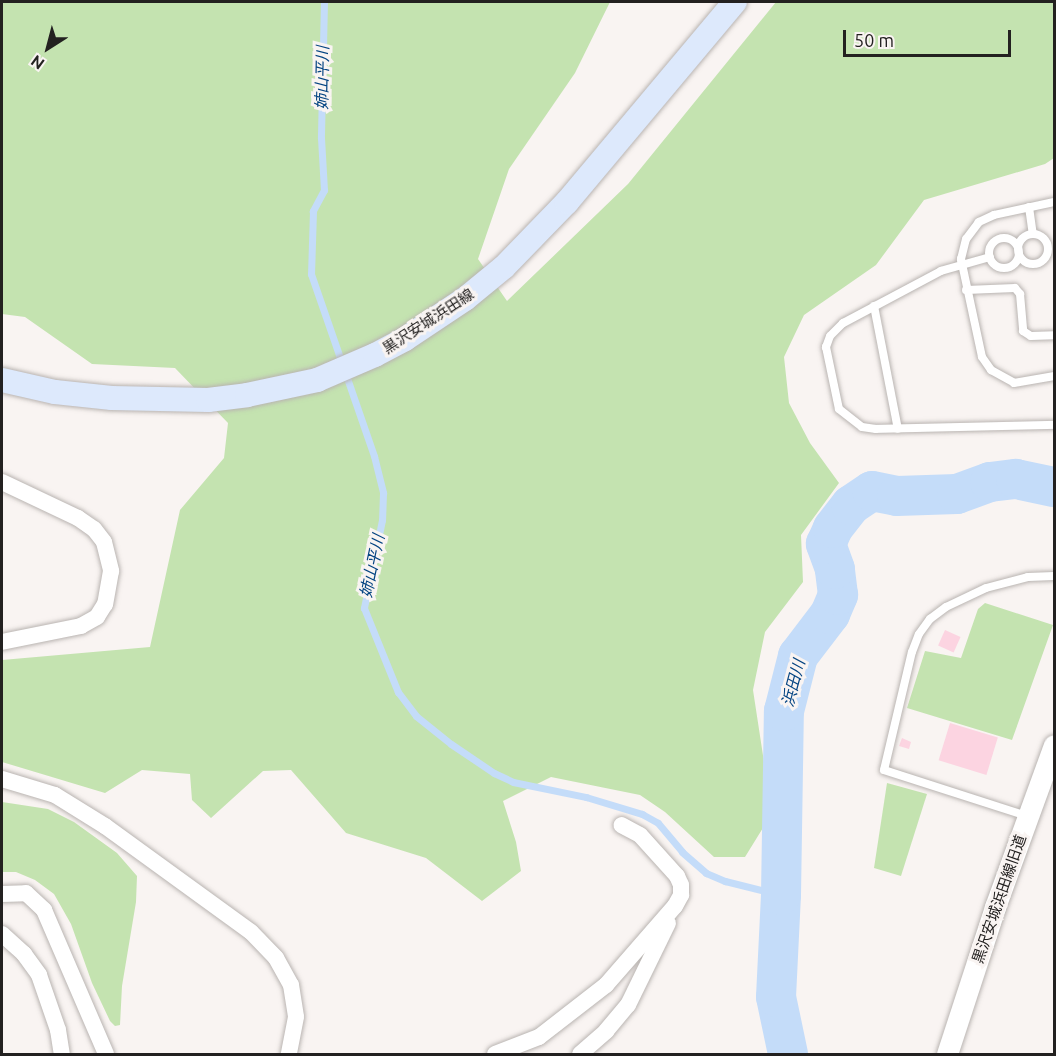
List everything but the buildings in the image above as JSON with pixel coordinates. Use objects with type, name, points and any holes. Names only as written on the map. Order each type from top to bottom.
[{"type":"main road","name":"黒沢安城浜田線","points":[[2,380],[55,392],[112,398],[208,400],[285,388],[351,367],[429,324],[465,299],[504,267],[567,202],[735,2]]},
{"type":"street","points":[[2,482],[78,518],[94,529],[104,542],[111,571],[105,604],[97,617],[81,626],[2,642]]},
{"type":"street","name":"黒沢安城浜田線旧道","points":[[947,1054],[994,907],[1054,745]]},
{"type":"street","points":[[2,779],[55,795],[105,826],[251,932],[276,957],[291,985],[296,1017],[289,1054]]},
{"type":"street","points":[[580,1054],[606,1031],[628,1005],[681,895],[681,885],[677,876],[640,835],[621,825]]},
{"type":"street","points":[[2,894],[26,893],[44,910],[106,1054]]},
{"type":"street","points":[[495,1054],[539,1037],[606,986],[675,906]]},
{"type":"street","points":[[2,934],[24,954],[39,975],[55,1020],[62,1054]]},
{"type":"lane","points":[[1054,202],[994,215],[979,222],[966,239],[962,264],[980,352],[991,370],[1014,383],[1054,376]]},
{"type":"lane","points":[[1029,207],[1033,234]]},
{"type":"lane","points":[[1033,234],[1021,240],[1018,251],[1017,261],[1008,268],[998,267],[990,257],[991,246],[999,240],[1013,242],[1018,251],[1022,259],[1030,263],[1039,262],[1045,258],[1048,250],[1046,242],[1033,234]]},
{"type":"lane","points":[[990,257],[941,271],[843,323],[830,336],[826,347],[834,395],[839,409],[848,419],[862,427],[898,429],[1054,425]]},
{"type":"lane","points":[[966,290],[1015,288],[1020,294],[1023,331],[1030,336],[1054,336]]},
{"type":"lane","points":[[874,306],[898,429]]},
{"type":"lane","points":[[1028,816],[884,770],[912,652],[919,634],[930,620],[946,608],[986,588],[1028,577],[1054,576]]},
{"type":"green space","points":[[2,2],[610,2],[575,73],[509,169],[478,259],[507,301],[628,184],[776,2],[1054,2],[1054,158],[1045,164],[924,200],[876,265],[804,315],[784,357],[789,403],[810,443],[839,483],[801,535],[803,582],[765,632],[753,690],[764,762],[766,823],[745,857],[714,857],[665,812],[640,795],[551,777],[503,801],[516,842],[521,871],[482,901],[426,858],[346,833],[291,770],[263,771],[211,818],[192,800],[190,774],[142,770],[105,793],[2,762],[2,660],[150,647],[180,510],[224,458],[228,423],[175,368],[92,364],[25,317],[2,314]]},
{"type":"green space","points":[[985,603],[1053,625],[1012,740],[907,708],[925,651],[961,658],[978,609]]},
{"type":"green space","points":[[887,783],[927,794],[901,876],[874,868]]},
{"type":"green space","points":[[2,802],[48,809],[74,822],[117,853],[137,876],[136,902],[122,986],[120,1025],[115,1026],[110,1021],[92,983],[71,924],[54,894],[35,880],[16,872],[2,872]]},
{"type":"waterway","name":"姉山平川","points":[[324,2],[321,138],[324,190],[313,211],[311,274],[374,456],[383,493],[382,520],[364,608],[398,692],[416,716],[451,744],[494,773],[513,782],[586,797],[642,814],[658,823],[682,852],[706,873],[725,881],[781,895]]},
{"type":"waterway","name":"浜田川","points":[[788,1054],[776,997],[781,895],[784,711],[798,656],[830,614],[838,595],[835,569],[826,544],[833,528],[851,505],[872,491],[897,496],[957,494],[990,482],[1016,479],[1054,487]]}]
